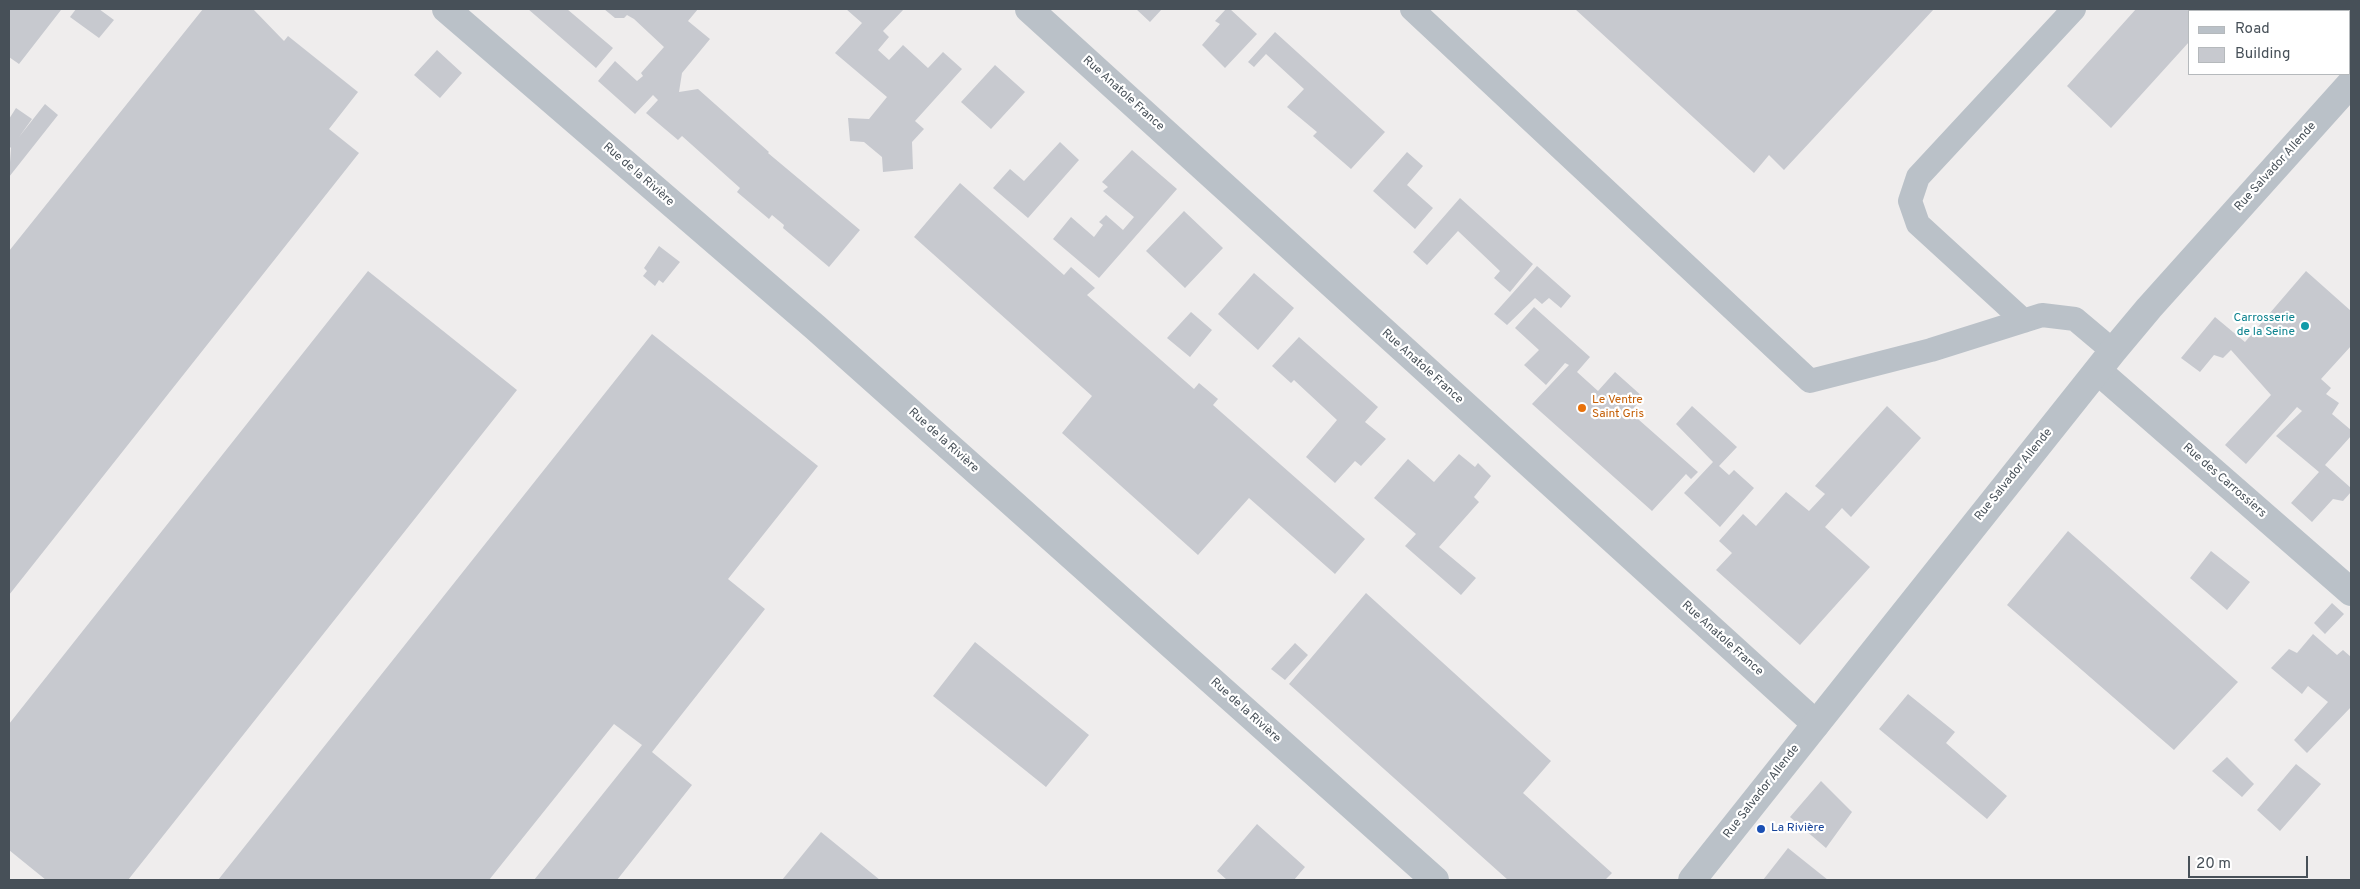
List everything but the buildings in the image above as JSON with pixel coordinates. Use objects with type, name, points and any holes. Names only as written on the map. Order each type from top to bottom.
[{"type":"street","name":"Rue de la Rivière","points":[[446,9],[815,327],[1435,880]]},
{"type":"street","name":"Rue Anatole France","points":[[1029,9],[1816,724]]},
{"type":"street","name":"Rue Salvador Allende","points":[[1692,880],[2105,361],[2149,308],[2351,83]]},
{"type":"street","name":"Rue des Carrossiers","points":[[2105,361],[2351,592]]},
{"type":"lane","points":[[1412,9],[1810,381],[1931,350],[2042,315],[2074,319],[2105,361]]},
{"type":"lane","points":[[2024,321],[1918,224],[1910,202],[1918,177],[2074,9]]},
{"type":"place","name":"Carrosserie de la Seine","points":[[2305,326]]},
{"type":"place","name":"Le Ventre Saint Gris","points":[[1582,408]]},
{"type":"place","name":"La Rivière","points":[[1761,829]]}]
